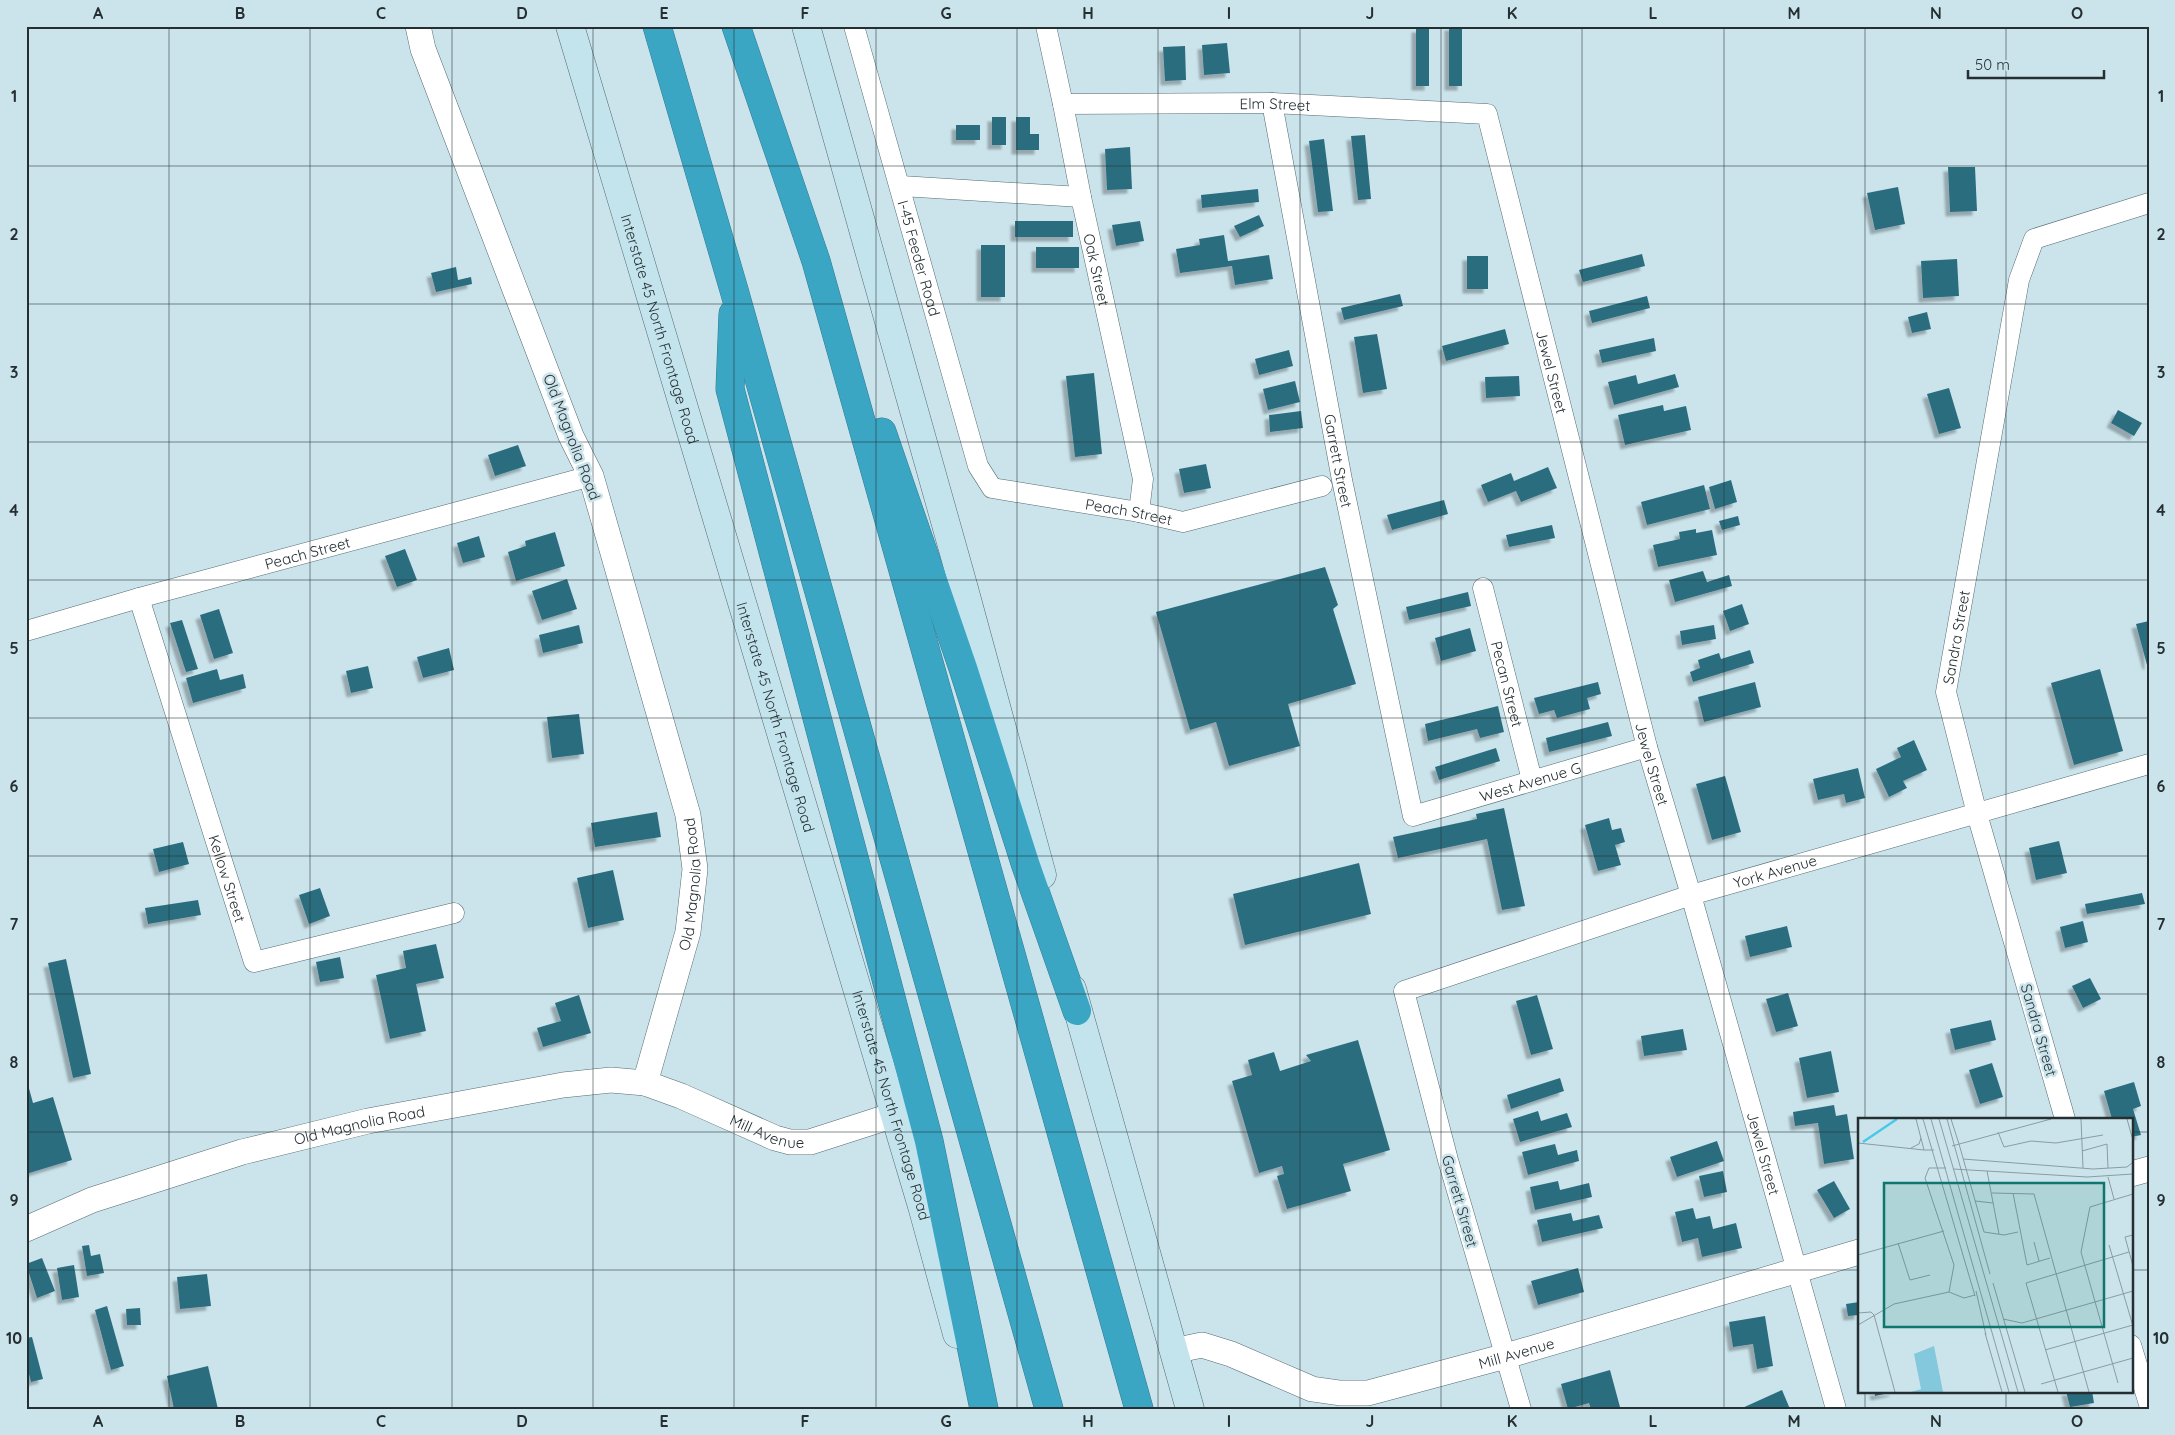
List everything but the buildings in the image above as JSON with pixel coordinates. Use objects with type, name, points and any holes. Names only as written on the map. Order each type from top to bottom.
[{"type":"highway","points":[[657,26],[734,290],[1049,1409]]},
{"type":"highway","points":[[736,26],[816,261],[1139,1409]]},
{"type":"highway","points":[[816,261],[853,352],[906,498],[1026,866],[1077,1011]]},
{"type":"highway","points":[[734,290],[730,389],[929,1141],[984,1409]]},
{"type":"main road","name":"Interstate 45 North Frontage Road","points":[[570,26],[922,1206],[977,1409]]},
{"type":"main road","points":[[806,26],[960,575],[1016,783],[1063,945],[1077,1011],[1190,1409]]},
{"type":"street","name":"Old Magnolia Road","points":[[26,1229],[92,1200],[242,1152],[368,1121],[563,1085],[611,1080],[644,1083],[688,932],[695,869],[688,815],[591,476],[571,436],[423,49],[418,26]]},
{"type":"street","name":"I-45 Feeder Road","points":[[854,26],[901,186],[978,466],[992,488]]},
{"type":"street","name":"Oak Street","points":[[1046,26],[1142,479],[1139,512]]},
{"type":"street","name":"Elm Street","points":[[1063,104],[1272,103],[1487,114]]},
{"type":"street","name":"Garrett Street","points":[[1272,103],[1342,480],[1413,816]]},
{"type":"street","name":"Jewel Street","points":[[1487,114],[1646,747],[1691,895],[1795,1270],[1836,1409]]},
{"type":"street","points":[[901,186],[1081,197]]},
{"type":"street","name":"Sandra Street","points":[[2065,1118],[1977,814],[1946,692],[2019,280],[2034,239],[2149,204]]},
{"type":"street","name":"Peach Street","points":[[26,631],[139,598],[591,476]]},
{"type":"street","name":"Peach Street","points":[[992,488],[1139,512],[1183,522],[1322,486]]},
{"type":"street","name":"Pecan Street","points":[[1483,588],[1532,780]]},
{"type":"street","name":"Kellow Street","points":[[139,598],[254,962],[454,913]]},
{"type":"street","name":"West Avenue G","points":[[1413,816],[1646,747]]},
{"type":"street","name":"York Avenue","points":[[1404,991],[1691,895],[2149,764]]},
{"type":"street","name":"Garrett Street","points":[[1404,991],[1448,1160],[1521,1409]]},
{"type":"street","name":"Mill Avenue","points":[[644,1083],[681,1096],[775,1138],[790,1142],[810,1142],[894,1115]]},
{"type":"street","points":[[2132,1174],[2149,1170]]},
{"type":"street","name":"Mill Avenue","points":[[1173,1351],[1202,1344],[1231,1354],[1312,1389],[1340,1394],[1376,1391],[1506,1356],[1858,1252]]},
{"type":"street","points":[[2132,1348],[2149,1404]]}]
